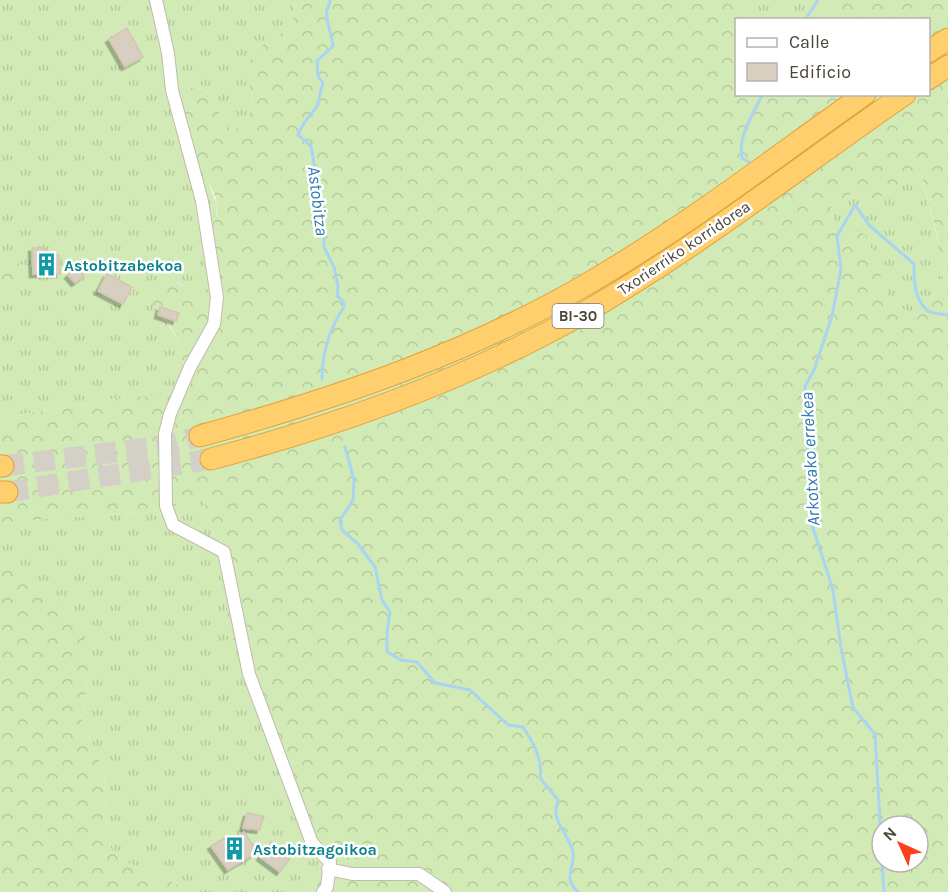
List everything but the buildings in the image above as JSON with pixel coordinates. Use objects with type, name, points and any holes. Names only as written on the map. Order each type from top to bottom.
[{"type":"highway","points":[[930,51],[948,39]]},
{"type":"highway","points":[[930,78],[948,66]]},
{"type":"highway","name":"Txorierriko korridorea","points":[[200,436],[338,396],[444,354],[547,306],[598,278],[657,241],[862,96]]},
{"type":"highway","name":"Txorierriko korridorea","points":[[211,459],[316,430],[390,404],[478,367],[580,315],[698,241],[902,96]]},
{"type":"street","points":[[156,0],[168,53],[172,90],[202,201],[217,297],[214,324],[190,367],[170,414],[165,434],[166,506],[173,525],[225,552],[249,674],[312,843],[330,862],[327,887],[323,892]]},
{"type":"street","points":[[328,869],[352,874],[419,874],[445,892]]},
{"type":"green space","points":[[0,0],[294,0],[295,14],[292,24],[249,72],[252,107],[250,115],[241,128],[232,130],[227,127],[208,93],[195,87],[187,89],[205,174],[217,205],[216,220],[211,227],[211,284],[203,291],[195,292],[178,282],[146,299],[166,321],[178,341],[183,364],[184,394],[115,399],[0,418],[0,281],[16,283],[26,266],[0,258]]},
{"type":"green space","points":[[294,0],[735,0],[745,18],[735,18],[735,96],[930,96],[930,18],[820,18],[833,0],[948,0],[948,892],[304,892],[324,866],[292,772],[230,632],[227,619],[227,585],[203,497],[141,513],[53,518],[0,524],[0,418],[115,399],[184,393],[183,362],[175,333],[170,324],[146,299],[170,281],[196,292],[201,292],[211,284],[211,227],[216,217],[216,197],[190,151],[179,100],[186,89],[195,87],[202,89],[212,99],[227,127],[232,130],[237,129],[245,122],[252,105],[248,72],[254,54],[291,23],[294,13]],"holes":[[[921,174],[938,238],[939,256],[945,268],[932,300],[918,317],[890,302],[867,236],[850,228],[830,229],[833,218],[831,205],[853,193],[862,204],[895,190]]]},
{"type":"green space","points":[[735,0],[833,0],[820,18],[745,18]]},
{"type":"green space","points":[[921,174],[945,268],[932,300],[918,317],[890,302],[867,236],[830,230],[833,218],[831,205],[853,193],[862,204],[895,190]]},
{"type":"green space","points":[[0,258],[26,266],[31,280],[16,283],[0,281]]},
{"type":"green space","points":[[203,497],[227,585],[324,866],[304,892],[194,892],[119,859],[111,848],[107,832],[104,773],[82,720],[89,671],[12,566],[0,555],[0,524],[53,518],[141,513]]},
{"type":"green space","points":[[0,555],[12,566],[60,598],[81,628],[89,671],[82,720],[104,773],[107,832],[111,848],[119,859],[194,892],[0,892]]},
{"type":"waterway","name":"Astobitza","points":[[322,379],[323,360],[328,342],[344,307],[343,301],[337,296],[338,287],[334,267],[324,247],[324,223],[311,146],[298,135],[319,101],[323,83],[318,76],[317,61],[333,46],[327,14],[330,0]]},
{"type":"waterway","name":"Arkotxako errekea","points":[[806,18],[818,0]]},
{"type":"waterway","name":"Arkotxako errekea","points":[[749,162],[742,158],[742,142],[747,125],[762,96]]},
{"type":"waterway","name":"Arkotxako errekea","points":[[880,814],[875,734],[853,708],[841,648],[833,590],[811,522],[805,386],[814,370],[832,316],[841,269],[837,236],[855,205],[869,225],[914,264],[917,296],[923,306],[930,312],[948,315]]},
{"type":"waterway","name":"Astobitza","points":[[345,447],[354,480],[353,500],[340,520],[342,530],[358,544],[375,567],[382,600],[390,612],[387,652],[401,660],[417,662],[435,683],[470,690],[508,725],[523,727],[539,758],[540,778],[558,800],[557,819],[572,848],[570,878],[573,887],[578,892]]},
{"type":"waterway","name":"Arkotxako errekea","points":[[883,874],[884,892]]},
{"type":"tunnel","points":[[3,466],[165,446],[200,436]]},
{"type":"tunnel","points":[[7,492],[211,459]]},
{"type":"place","name":"Astobitzabekoa","points":[[46,265]]},
{"type":"place","name":"Astobitzagoikoa","points":[[235,849]]}]
